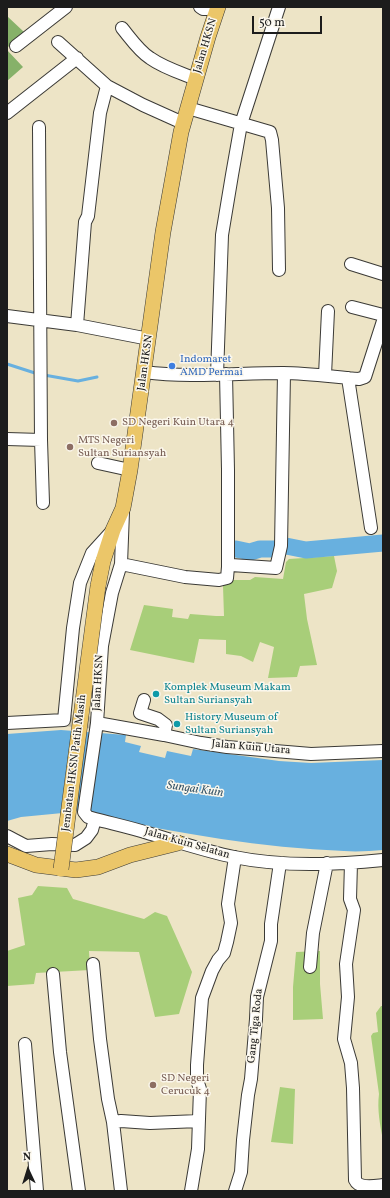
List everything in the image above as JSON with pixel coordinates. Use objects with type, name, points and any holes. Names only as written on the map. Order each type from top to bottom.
[{"type":"main road","name":"Jalan HKSN","points":[[123,508],[149,339],[163,232],[183,123],[218,7]]},
{"type":"main road","name":"Jembatan HKSN Patih Masih","points":[[61,869],[98,586],[103,561],[113,530],[123,508]]},
{"type":"main road","points":[[7,854],[36,865],[76,870],[98,867],[130,855],[178,843]]},
{"type":"street","points":[[16,46],[66,7]]},
{"type":"street","points":[[200,7],[203,9],[210,7]]},
{"type":"street","points":[[121,564],[185,577],[219,580],[227,578],[228,470],[222,375],[220,265],[222,235],[241,124],[279,7]]},
{"type":"street","points":[[122,28],[138,48],[149,58],[196,79]]},
{"type":"street","points":[[58,42],[107,86],[143,105],[183,123]]},
{"type":"street","points":[[7,113],[77,58]]},
{"type":"street","points":[[77,325],[85,222],[88,216],[100,113],[107,86]]},
{"type":"street","points":[[188,108],[270,132],[278,208],[279,270]]},
{"type":"street","points":[[39,127],[40,440],[43,503]]},
{"type":"street","points":[[351,264],[383,274]]},
{"type":"street","points":[[352,307],[383,315]]},
{"type":"street","points":[[325,375],[328,311]]},
{"type":"street","points":[[7,316],[77,325],[149,339]]},
{"type":"street","points":[[144,372],[180,375],[284,373],[325,375],[359,379],[365,377],[383,321]]},
{"type":"street","points":[[228,567],[231,565],[275,568],[277,566],[281,546],[284,373]]},
{"type":"street","points":[[348,378],[371,528]]},
{"type":"street","points":[[7,439],[40,440]]},
{"type":"street","points":[[98,463],[130,470]]},
{"type":"street","name":"Jalan HKSN","points":[[7,836],[26,846],[52,844],[75,845],[86,838],[92,830],[89,816],[102,646],[112,593],[121,564],[123,508]]},
{"type":"street","points":[[7,723],[64,720],[73,628],[80,583],[92,553],[113,530]]},
{"type":"street","points":[[144,700],[140,713],[158,719],[166,725],[164,735]]},
{"type":"street","name":"Jalan Kuin Utara","points":[[97,726],[164,735],[201,744],[227,747],[311,754],[383,751]]},
{"type":"street","name":"Jalan Kuin Selatan","points":[[89,816],[178,843],[235,857],[280,863],[351,863],[383,860]]},
{"type":"street","points":[[191,1191],[198,1150],[200,1089],[197,1080],[197,1065],[202,998],[212,971],[224,953],[227,942],[231,923],[228,904],[235,857]]},
{"type":"street","name":"Gang Tiga Roda","points":[[235,1191],[241,1172],[242,1140],[251,1080],[257,997],[271,941],[271,924],[280,863]]},
{"type":"street","points":[[310,967],[313,934],[327,863]]},
{"type":"street","points":[[351,863],[350,899],[354,910],[346,964],[348,997],[344,1039],[351,1063],[353,1088],[355,1180],[360,1186],[383,1186],[382,1191]]},
{"type":"street","points":[[93,964],[97,1015],[107,1091],[113,1122],[121,1191]]},
{"type":"street","points":[[53,974],[60,1052],[79,1191]]},
{"type":"street","points":[[25,1044],[36,1191]]},
{"type":"street","points":[[113,1122],[121,1121],[150,1123],[199,1121]]},
{"type":"green space","points":[[7,16],[24,32],[7,48]]},
{"type":"green space","points":[[7,50],[23,67],[7,81]]},
{"type":"green space","points":[[334,556],[337,571],[332,588],[304,594],[307,619],[317,665],[300,666],[297,677],[268,678],[274,647],[260,642],[253,662],[241,656],[226,654],[226,640],[199,639],[194,663],[130,650],[144,605],[173,609],[172,617],[188,619],[190,614],[224,616],[223,586],[232,580],[250,580],[255,577],[283,579],[286,562],[289,559]]},
{"type":"green space","points":[[38,886],[67,888],[73,899],[144,919],[155,912],[167,916],[192,972],[179,1014],[155,1017],[139,952],[89,951],[90,970],[36,973],[34,984],[7,986],[7,951],[25,945],[18,898],[32,895]]},
{"type":"green space","points":[[320,951],[320,984],[323,1019],[293,1020],[293,987],[296,952]]},
{"type":"green space","points":[[381,1006],[383,1006],[383,1140],[378,1100],[379,1094],[371,1036],[373,1033],[378,1032],[376,1013]]},
{"type":"green space","points":[[280,1087],[295,1089],[293,1144],[271,1142]]},
{"type":"water","name":"Sungai Kuin","points":[[61,730],[126,735],[125,742],[141,746],[139,752],[165,758],[167,751],[191,756],[193,749],[279,761],[311,763],[383,760],[383,850],[349,851],[283,847],[221,839],[100,817],[90,812],[80,810],[21,817],[7,821],[7,734]]},
{"type":"waterway","points":[[7,364],[38,374]]},
{"type":"waterway","points":[[44,375],[78,381],[97,377]]},
{"type":"waterway","points":[[236,549],[250,552],[260,549],[275,549],[286,546],[306,550],[383,543]]},
{"type":"tunnel","points":[[64,720],[97,723]]},
{"type":"place","name":"Indomaret AMD Permai","points":[[172,366]]},
{"type":"place","name":"SD Negeri Kuin Utara 4","points":[[114,423]]},
{"type":"place","name":"MTS Negeri Sultan Suriansyah","points":[[70,447]]},
{"type":"place","name":"Komplek Museum Makam Sultan Suriansyah","points":[[156,694]]},
{"type":"place","name":"History Museum of Sultan Suriansyah","points":[[177,724]]},
{"type":"place","name":"SD Negeri Cerucuk 4","points":[[153,1085]]}]
